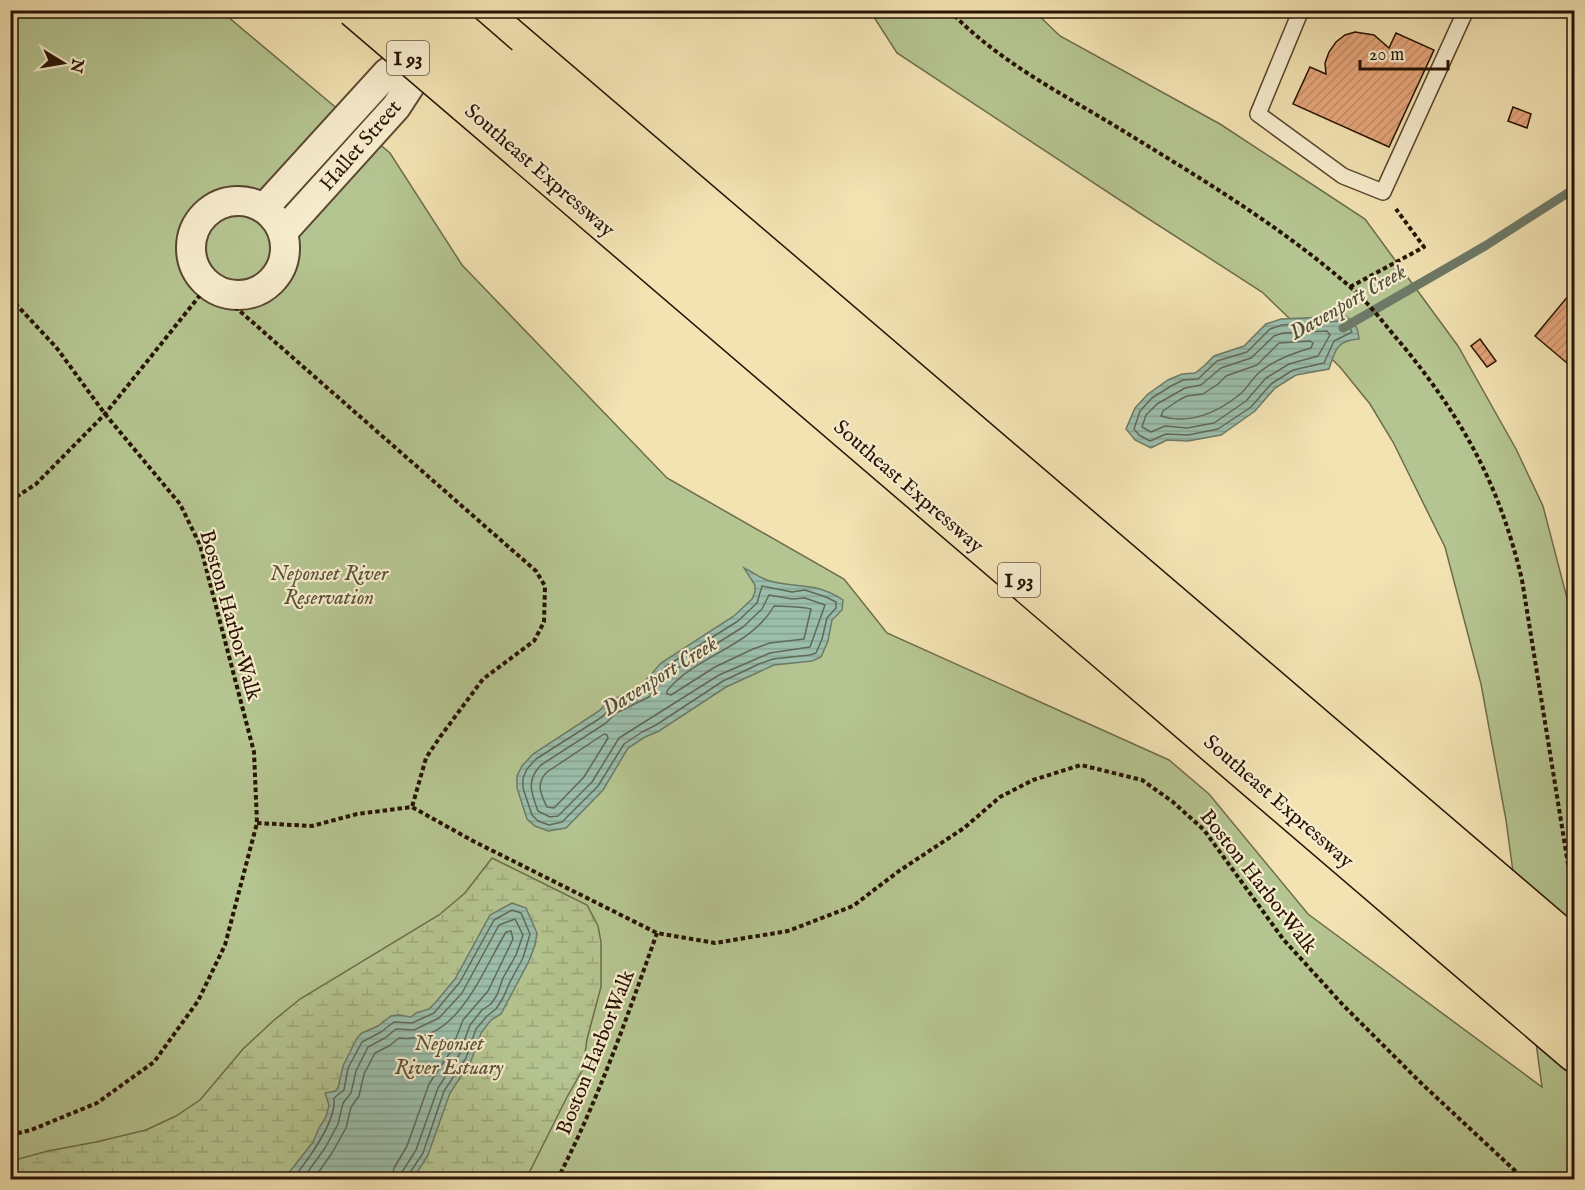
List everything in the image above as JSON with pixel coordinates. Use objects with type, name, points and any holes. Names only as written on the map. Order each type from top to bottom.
[{"type":"highway","name":"Southeast Expressway","points":[[353,10],[491,74],[1575,945]]},
{"type":"highway","name":"I 93","points":[[394,10],[491,74],[1575,981]]},
{"type":"highway","name":"I 93","points":[[440,10],[491,74],[1575,1020]]},
{"type":"highway","name":"Southeast Expressway","points":[[482,10],[491,74],[1575,1055]]},
{"type":"street","name":"Hallet Street","points":[[283,232],[396,107],[413,81],[426,51],[459,10]]},
{"type":"street","name":"Hallet Street","points":[[264,208],[387,73],[411,57],[426,51]]},
{"type":"street","points":[[237,200],[251,202],[264,208],[276,218],[283,232],[286,248],[283,263],[276,277],[265,287],[251,293],[236,295],[221,292],[209,284],[200,275],[191,253],[192,240],[201,218],[224,202],[237,200]]},
{"type":"lane","points":[[1301,10],[1258,114],[1343,177],[1383,192],[1466,10]]},
{"type":"path","points":[[950,10],[978,37],[1014,63],[1247,208],[1309,253],[1350,287],[1377,314],[1428,377],[1472,443],[1498,500],[1522,580],[1573,895]]},
{"type":"path","points":[[1350,287],[1424,247],[1383,192]]},
{"type":"path","points":[[10,501],[36,484],[105,414],[209,284],[536,571],[545,586],[544,622],[534,641],[483,679],[440,737],[426,758],[412,807],[357,814],[312,826],[257,823]]},
{"type":"path","name":"Boston HarborWalk","points":[[10,297],[56,347],[105,414],[180,504],[200,545],[254,752],[257,823],[225,945],[198,1001],[154,1062],[97,1103],[31,1130],[10,1135]]},
{"type":"path","name":"Boston HarborWalk","points":[[412,807],[473,841],[657,933],[716,943],[788,931],[853,906],[899,871],[964,828],[1000,797],[1033,780],[1081,765],[1142,780],[1173,802],[1204,830],[1283,939],[1343,1005],[1421,1083],[1525,1179]]},
{"type":"path","name":"Boston HarborWalk","points":[[557,1179],[580,1134],[628,1014],[657,933]]},
{"type":"green space","name":"Neponset River Reservation","points":[[10,11],[221,11],[390,153],[462,265],[667,478],[844,579],[887,633],[1169,760],[1209,794],[1308,914],[1542,1087],[1506,820],[1481,684],[1445,547],[1393,442],[1370,404],[1340,367],[1262,292],[897,53],[870,11],[1034,11],[1060,36],[1220,124],[1365,219],[1458,346],[1516,449],[1543,506],[1574,625],[1574,1179],[11,1179]]},
{"type":"green space","name":"Neponset River Estuary","points":[[492,858],[587,905],[598,926],[601,942],[601,987],[587,1039],[583,1069],[526,1179],[11,1180],[11,1161],[146,1130],[176,1116],[200,1100],[243,1049],[273,1021],[300,999],[439,915],[465,893]]},
{"type":"water","points":[[1342,314],[1354,324],[1359,339],[1346,341],[1338,347],[1329,369],[1296,375],[1275,388],[1255,411],[1221,435],[1188,441],[1167,440],[1151,448],[1135,440],[1126,429],[1135,408],[1148,394],[1168,380],[1182,374],[1195,373],[1214,356],[1244,346],[1266,324],[1281,319],[1329,317]]},
{"type":"water","points":[[744,568],[767,580],[824,590],[843,600],[842,610],[832,620],[828,641],[821,657],[812,661],[774,665],[726,687],[659,731],[628,748],[603,790],[566,828],[548,831],[535,826],[527,819],[517,788],[517,776],[522,766],[533,754],[599,711],[608,702],[641,686],[661,663],[734,616],[752,599],[755,592],[755,585]]},
{"type":"water","points":[[512,903],[526,908],[537,933],[535,945],[501,1014],[491,1020],[481,1033],[471,1061],[450,1093],[428,1155],[413,1179],[284,1179],[313,1142],[326,1117],[329,1105],[325,1093],[338,1088],[343,1066],[357,1038],[391,1016],[411,1017],[429,1009],[455,979],[490,915]]},
{"type":"building","points":[[1355,32],[1374,35],[1389,48],[1396,33],[1434,50],[1389,147],[1293,104],[1310,67],[1326,74],[1325,63],[1329,52],[1345,35]]},
{"type":"building","points":[[1513,107],[1531,114],[1527,128],[1508,121]]},
{"type":"building","points":[[1574,289],[1574,369],[1535,336]]},
{"type":"building","points":[[1480,339],[1496,361],[1487,367],[1471,346]]},
{"type":"waterway","name":"Davenport Creek","points":[[1343,328],[1485,246],[1574,189]]}]
